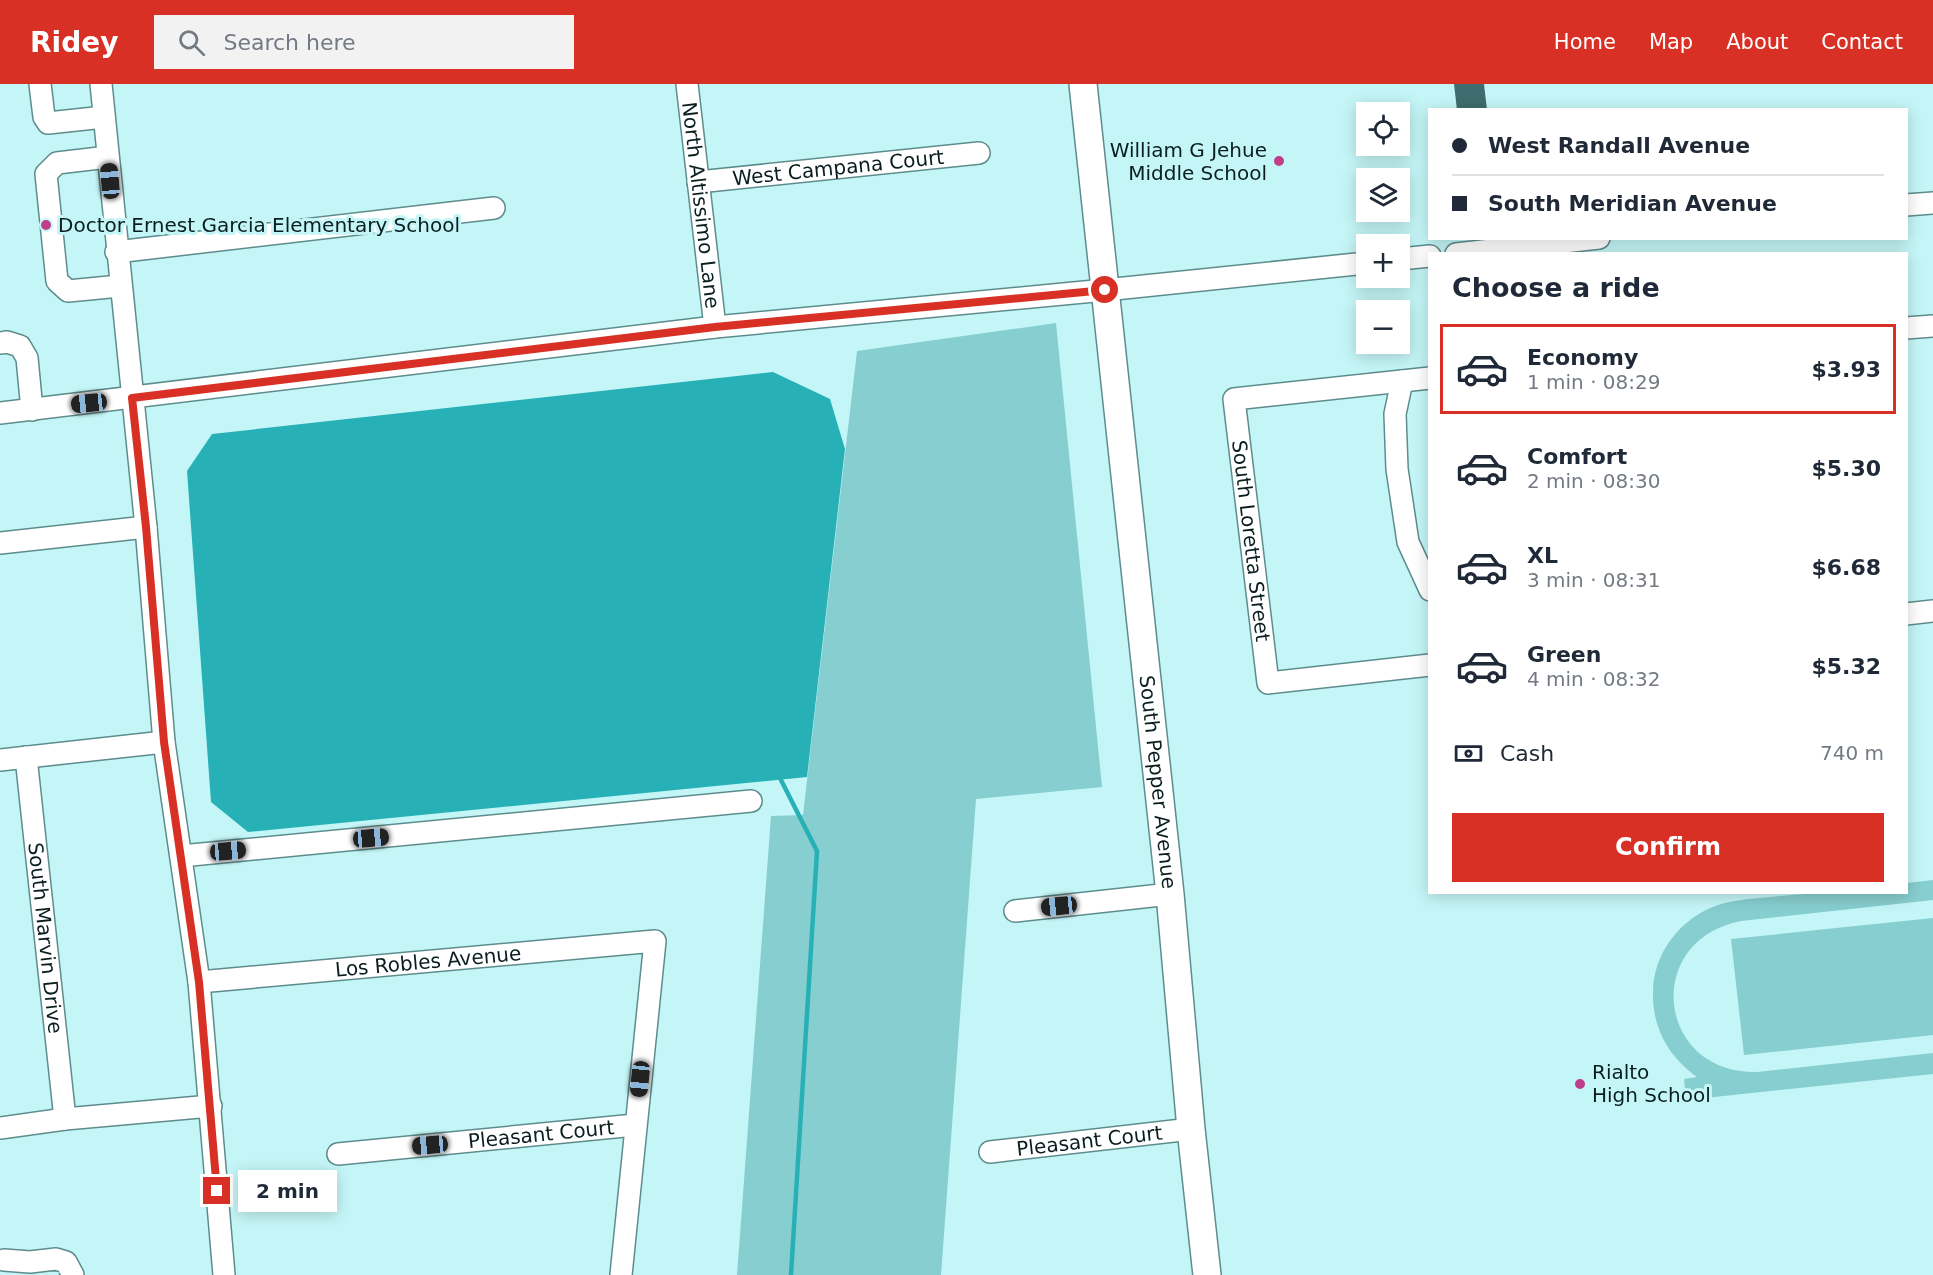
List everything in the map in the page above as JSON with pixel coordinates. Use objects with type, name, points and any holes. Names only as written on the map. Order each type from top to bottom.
[{"type":"main road","name":"South Pepper Avenue","points":[[1083,84],[1170,894],[1191,1129],[1207,1275]]},
{"type":"street","points":[[40,84],[44,117],[48,123],[104,117]]},
{"type":"street","points":[[101,84],[116,252],[146,527],[164,742],[199,982],[224,1275]]},
{"type":"street","name":"North Altissimo Lane","points":[[687,84],[715,327]]},
{"type":"street","name":"West Campana Court","points":[[698,182],[979,153]]},
{"type":"street","points":[[108,157],[57,163],[46,174],[57,281],[68,291],[120,286]]},
{"type":"street","points":[[1908,205],[1933,203]]},
{"type":"street","points":[[116,252],[494,208]]},
{"type":"street","points":[[1477,252],[1585,240]]},
{"type":"street","points":[[1410,258],[1428,256]]},
{"type":"street","points":[[0,413],[715,327],[1356,264]]},
{"type":"street","points":[[1908,328],[1933,326]]},
{"type":"street","points":[[0,342],[20,346],[27,358],[32,410]]},
{"type":"street","points":[[1428,378],[1402,381],[1395,414],[1396,469],[1408,542],[1428,586]]},
{"type":"street","name":"South Loretta Street","points":[[1402,381],[1234,399],[1268,683],[1428,665]]},
{"type":"street","points":[[0,543],[146,527]]},
{"type":"street","points":[[1908,614],[1933,611]]},
{"type":"street","points":[[0,760],[164,742]]},
{"type":"street","name":"South Marvin Drive","points":[[26,757],[65,1119]]},
{"type":"street","points":[[181,856],[751,801]]},
{"type":"street","points":[[1015,911],[1170,894]]},
{"type":"street","name":"Los Robles Avenue","points":[[199,982],[655,941],[635,1125]]},
{"type":"street","points":[[0,1128],[65,1119],[211,1106]]},
{"type":"street","points":[[621,1275],[635,1125]]},
{"type":"street","name":"Pleasant Court","points":[[338,1154],[635,1125]]},
{"type":"street","name":"Pleasant Court","points":[[990,1152],[1191,1129]]},
{"type":"street","points":[[4,1260],[30,1262],[56,1259],[66,1262],[72,1275]]},
{"type":"shaded area","points":[[1056,323],[1102,787],[976,799],[941,1275],[737,1275],[771,816],[803,815],[857,351]]},
{"type":"shaded area","points":[[773,372],[830,399],[845,449],[807,777],[248,832],[211,802],[187,471],[212,434]]},
{"type":"shaded area","points":[[1933,880],[1933,900],[1741,921],[1709,933],[1688,953],[1676,978],[1674,1004],[1681,1030],[1698,1052],[1723,1067],[1757,1072],[1933,1053],[1933,1074],[1686,1100],[1684,1079],[1697,1077],[1678,1060],[1664,1040],[1653,1005],[1653,992],[1657,966],[1662,954],[1668,943],[1686,923],[1708,909],[1738,900],[1804,894],[1908,894],[1908,883]]},
{"type":"shaded area","points":[[1933,918],[1933,1035],[1744,1055],[1731,939]]},
{"type":"building","points":[[1454,84],[1484,84],[1487,108],[1457,108]]},
{"type":"waterway","points":[[781,780],[817,851],[791,1275]]},
{"type":"place","name":"William G Jehue Middle School","points":[[1279,161]]},
{"type":"place","name":"Doctor Ernest Garcia Elementary School","points":[[46,225]]},
{"type":"place","name":"Rialto High School","points":[[1580,1084]]},
{"type":"route","points":[[217,1191],[199,982],[164,742],[146,527],[132,398],[715,327],[1105,290]]}]
